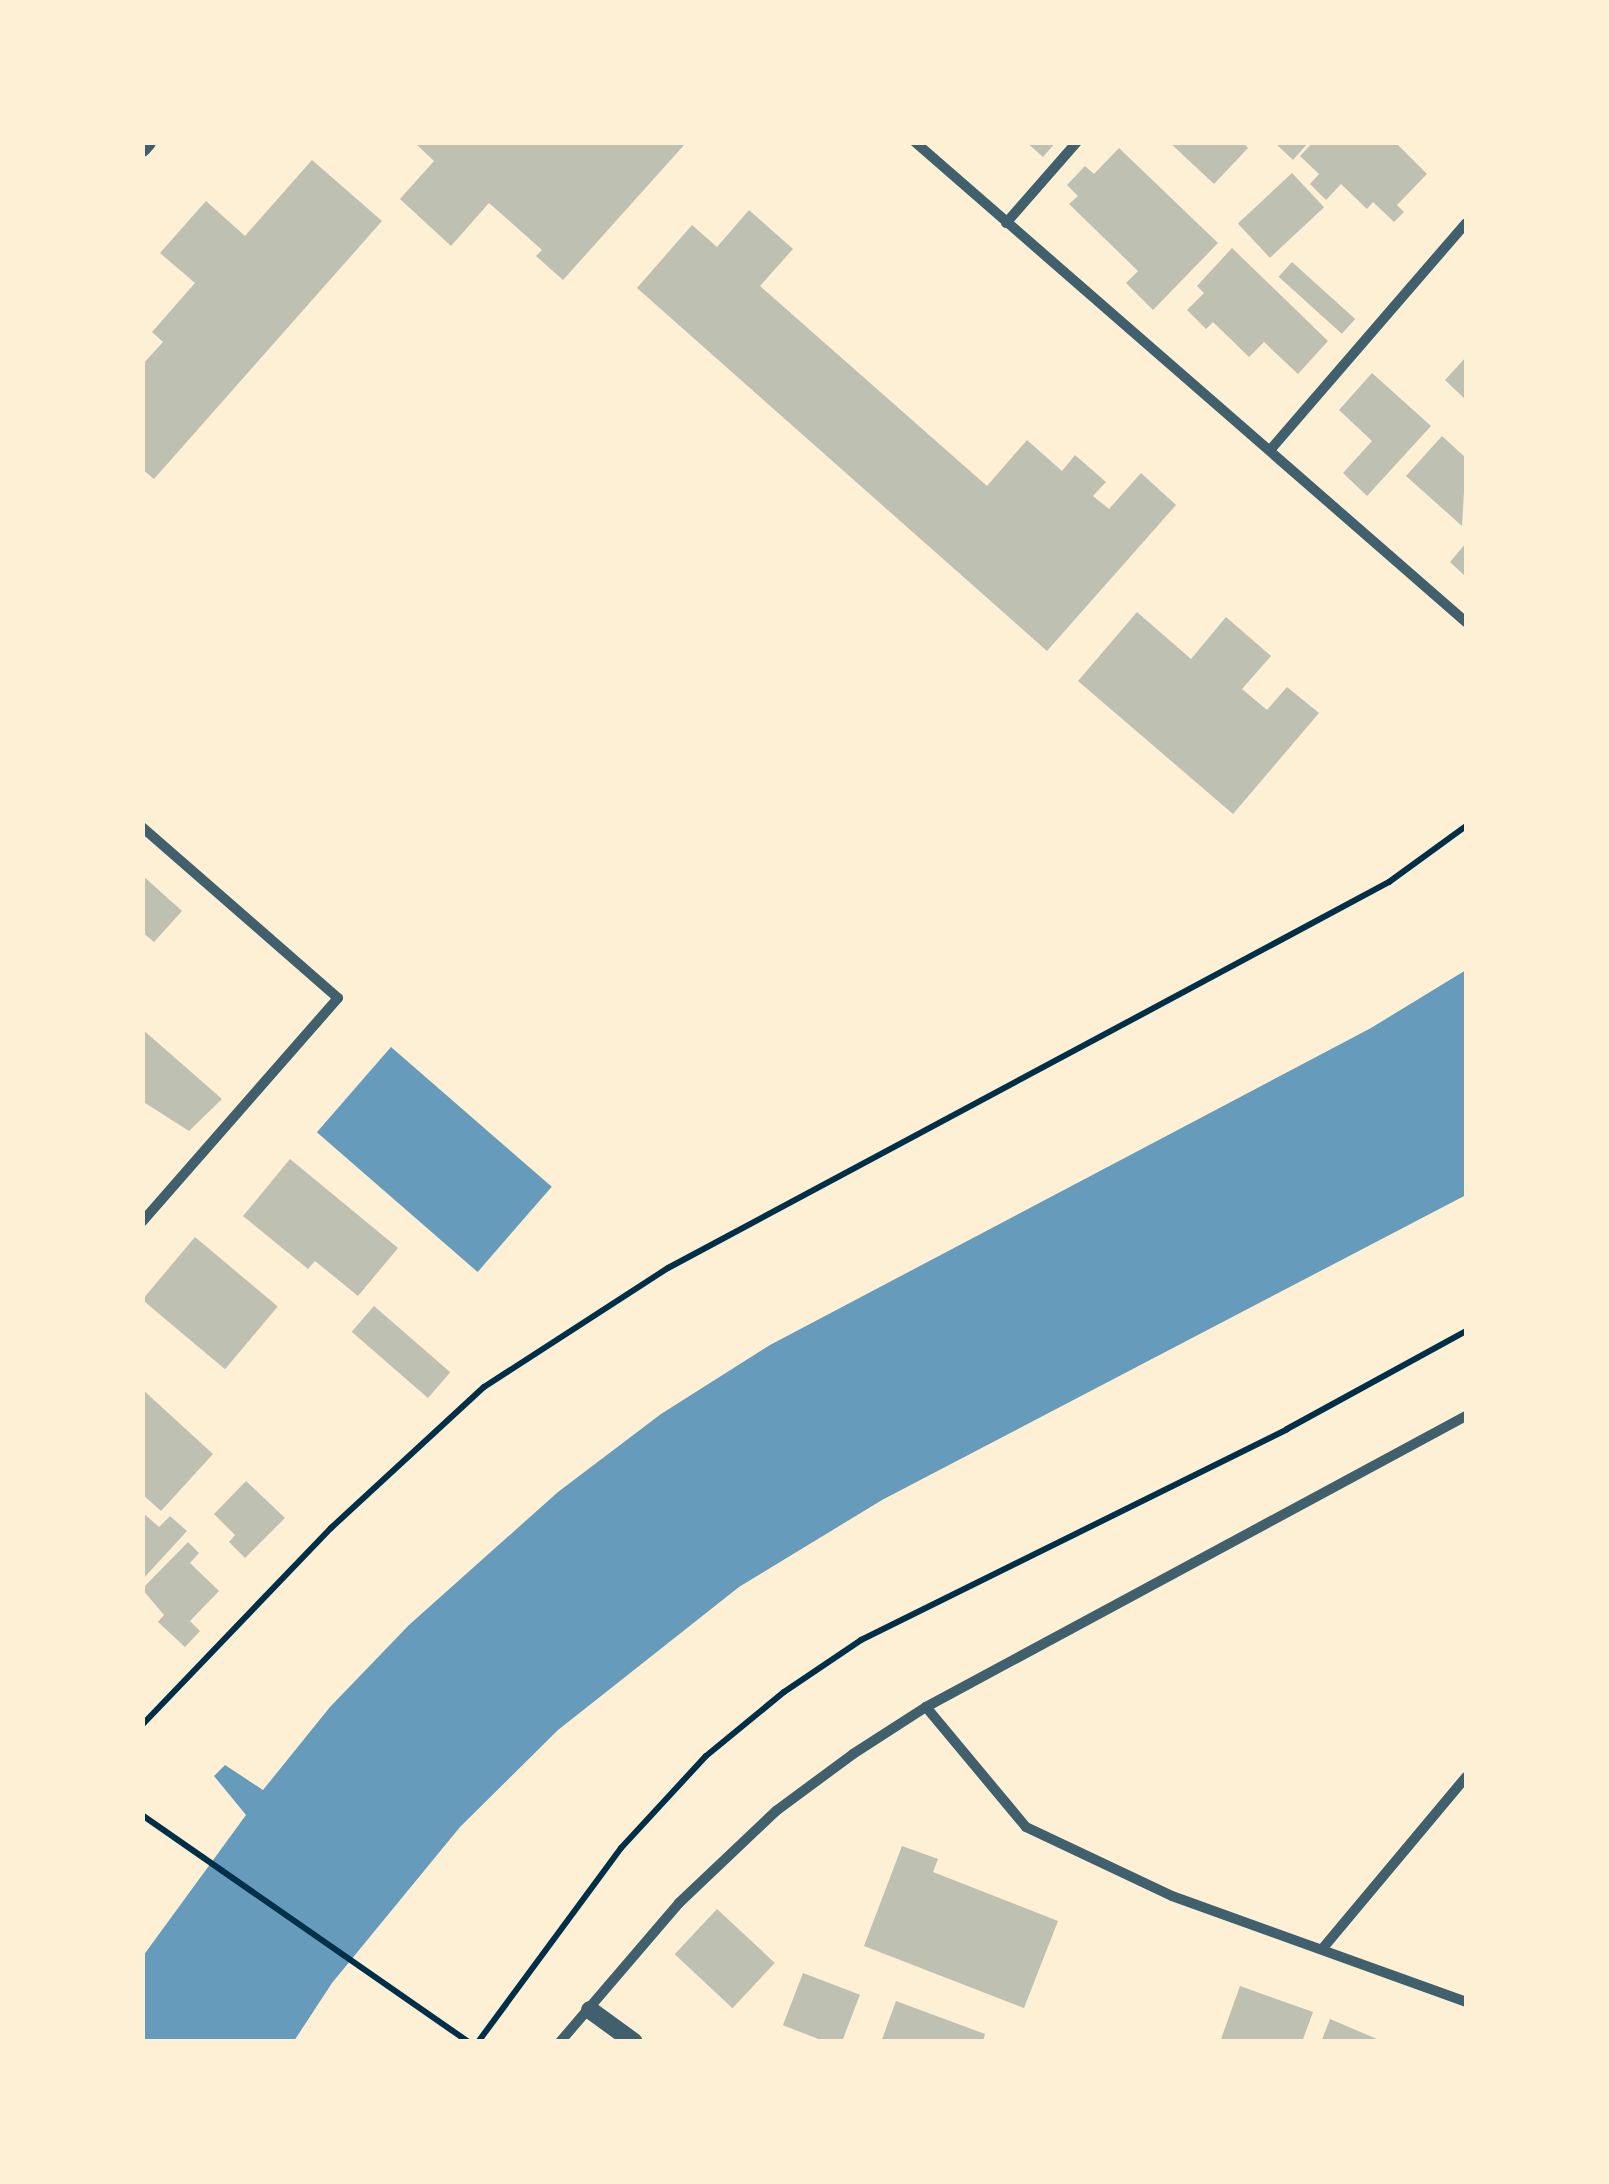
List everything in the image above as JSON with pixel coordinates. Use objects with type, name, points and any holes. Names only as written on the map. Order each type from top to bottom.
[{"type":"street","points":[[915,142],[1271,448],[1466,622]]},
{"type":"street","points":[[1006,223],[1077,142]]},
{"type":"street","points":[[1271,448],[1466,223]]},
{"type":"street","points":[[142,827],[338,998],[142,1222]]},
{"type":"street","points":[[560,2042],[680,1902],[776,1812],[926,1707],[1466,1416]]},
{"type":"street","points":[[926,1707],[1026,1828],[1172,1896],[1466,2002]]},
{"type":"street","points":[[1323,1948],[1466,1776]]},
{"type":"street","points":[[590,2010],[634,2042]]},
{"type":"path","points":[[142,1726],[332,1528],[484,1388],[668,1268],[1389,882],[1466,826]]},
{"type":"path","points":[[478,2042],[620,1848],[706,1756],[784,1692],[861,1640],[1287,1428],[1466,1331]]},
{"type":"path","points":[[142,1815],[469,2042]]},
{"type":"water","points":[[1466,970],[1466,1195],[882,1500],[739,1587],[558,1730],[460,1827],[332,1983],[294,2041],[143,2042],[143,1956],[246,1815],[214,1776],[225,1765],[263,1790],[330,1707],[409,1625],[558,1492],[661,1414],[770,1345],[1371,1028]]},
{"type":"water","points":[[391,1047],[552,1187],[478,1272],[317,1132]]},
{"type":"building","points":[[414,142],[685,144],[563,280],[536,256],[542,250],[489,203],[451,246],[400,199],[434,161]]},
{"type":"building","points":[[1026,142],[1056,142],[1043,157]]},
{"type":"building","points":[[1169,142],[1243,142],[1248,148],[1214,184]]},
{"type":"building","points":[[1274,142],[1309,142],[1293,160]]},
{"type":"building","points":[[1313,142],[1395,142],[1427,174],[1397,205],[1404,212],[1394,222],[1373,202],[1367,209],[1341,184],[1326,200],[1310,184],[1319,174],[1300,156]]},
{"type":"building","points":[[1119,148],[1218,243],[1153,310],[1126,283],[1138,271],[1069,204],[1078,196],[1067,185],[1085,166],[1094,174]]},
{"type":"building","points":[[312,160],[382,221],[154,479],[142,469],[142,365],[163,342],[152,332],[195,283],[160,253],[206,201],[245,236]]},
{"type":"building","points":[[1292,173],[1324,207],[1270,258],[1238,223]]},
{"type":"building","points":[[749,210],[793,249],[760,286],[987,486],[1027,440],[1062,471],[1075,455],[1106,482],[1093,496],[1109,509],[1141,473],[1176,505],[1047,651],[637,288],[692,225],[717,247]]},
{"type":"building","points":[[1232,248],[1328,341],[1298,374],[1264,342],[1249,357],[1213,322],[1206,329],[1187,310],[1204,293],[1197,286]]},
{"type":"building","points":[[1292,262],[1355,319],[1342,334],[1279,277]]},
{"type":"building","points":[[1466,357],[1466,400],[1445,380]]},
{"type":"building","points":[[1372,373],[1431,426],[1367,496],[1343,473],[1372,441],[1339,410]]},
{"type":"building","points":[[1442,436],[1466,458],[1462,526],[1406,476]]},
{"type":"building","points":[[1466,543],[1466,577],[1450,562]]},
{"type":"building","points":[[1137,612],[1191,659],[1226,617],[1271,656],[1242,689],[1267,710],[1287,687],[1319,713],[1233,814],[1078,681]]},
{"type":"building","points":[[142,875],[182,911],[154,942],[142,932]]},
{"type":"building","points":[[142,1029],[222,1099],[189,1131],[142,1101]]},
{"type":"building","points":[[290,1159],[398,1248],[358,1296],[315,1261],[308,1269],[243,1216]]},
{"type":"building","points":[[195,1237],[278,1306],[225,1369],[142,1300]]},
{"type":"building","points":[[374,1306],[450,1372],[428,1398],[352,1332]]},
{"type":"building","points":[[142,1389],[213,1454],[161,1511],[142,1494]]},
{"type":"building","points":[[246,1481],[285,1518],[245,1558],[229,1542],[235,1535],[214,1514]]},
{"type":"building","points":[[142,1512],[159,1527],[170,1516],[187,1531],[142,1580]]},
{"type":"building","points":[[188,1542],[199,1553],[190,1563],[219,1591],[190,1621],[200,1631],[185,1647],[158,1622],[164,1615],[142,1589]]},
{"type":"building","points":[[902,1846],[938,1859],[933,1872],[1058,1921],[1024,2008],[864,1946]]},
{"type":"building","points":[[717,1909],[775,1963],[732,2008],[675,1954]]},
{"type":"building","points":[[803,1973],[860,1995],[842,2042],[826,2042],[783,2025]]},
{"type":"building","points":[[1240,1986],[1313,2012],[1302,2042],[1220,2042]]},
{"type":"building","points":[[896,2001],[985,2034],[983,2042],[881,2042]]},
{"type":"building","points":[[1330,2019],[1384,2042],[1321,2042]]}]
